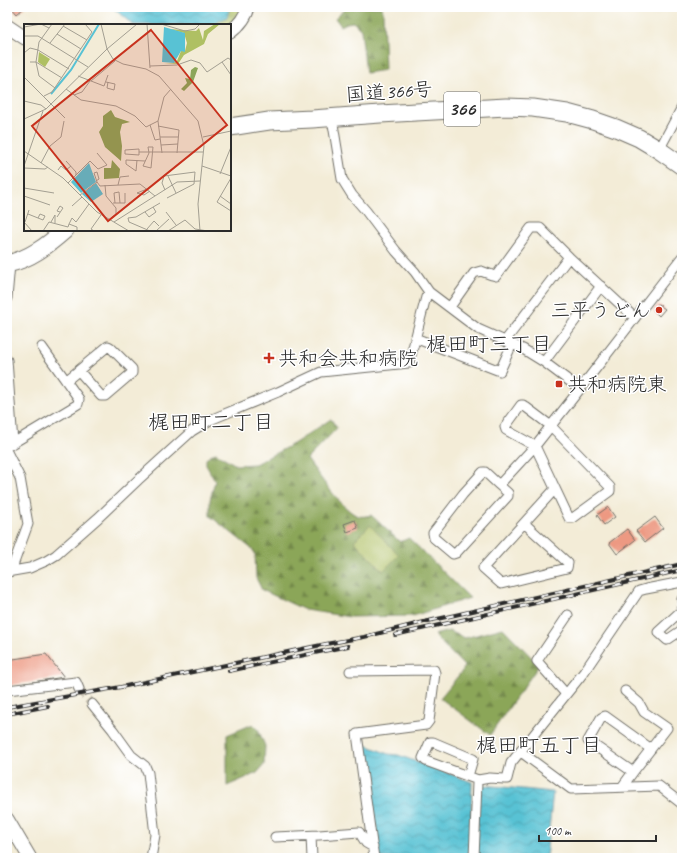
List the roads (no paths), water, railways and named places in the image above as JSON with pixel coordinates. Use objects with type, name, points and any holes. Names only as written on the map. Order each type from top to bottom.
[{"type":"highway","name":"国道366号","points":[[231,127],[269,121],[506,106],[533,108],[567,113],[616,128],[639,138],[682,166]]},
{"type":"highway","points":[[8,264],[30,256],[49,244],[64,231]]},
{"type":"street","points":[[231,31],[238,26],[248,10],[248,7]]},
{"type":"street","points":[[7,26],[24,37]]},
{"type":"street","points":[[659,150],[682,107]]},
{"type":"street","points":[[332,118],[342,179],[352,195],[396,251],[415,272],[429,292],[478,329],[523,349],[544,362],[580,389]]},
{"type":"street","points":[[450,307],[474,273],[481,270],[496,276],[531,228],[540,228],[635,318]]},
{"type":"street","points":[[415,338],[500,370],[508,342],[569,257]]},
{"type":"street","points":[[499,484],[535,446],[682,257]]},
{"type":"street","points":[[7,298],[8,264]]},
{"type":"street","points":[[544,362],[601,286]]},
{"type":"street","points":[[9,571],[30,568],[56,555],[192,431],[210,420],[272,395],[321,372],[409,363],[426,297],[429,292]]},
{"type":"street","points":[[66,381],[108,346],[132,369],[132,374],[105,396],[101,396],[79,371]]},
{"type":"street","points":[[7,360],[10,445],[78,404],[79,399],[42,347]]},
{"type":"street","points":[[521,405],[551,426],[610,487],[610,491],[573,518],[569,518],[535,446],[506,430],[504,427],[521,405]]},
{"type":"street","points":[[7,452],[20,478],[28,524],[9,571]]},
{"type":"street","points":[[482,472],[485,472],[499,484],[508,493],[508,496],[456,554],[453,554],[434,538],[433,533],[482,472]]},
{"type":"street","points":[[524,523],[568,563],[567,568],[501,584],[483,568],[524,523],[555,489]]},
{"type":"street","points":[[468,776],[473,759],[430,742],[423,758],[426,761],[478,780],[507,778],[511,763],[584,672],[639,591],[682,582]]},
{"type":"street","points":[[682,599],[681,611],[658,632],[666,640],[682,630]]},
{"type":"street","points":[[566,694],[537,661],[568,615]]},
{"type":"street","points":[[350,671],[434,670],[435,673],[429,721],[426,725],[356,734],[374,858]]},
{"type":"street","points":[[7,690],[76,682],[79,689]]},
{"type":"street","points":[[622,787],[667,728],[644,712],[640,703],[625,691]]},
{"type":"street","points":[[92,704],[113,730],[131,756],[145,766],[148,773],[155,834],[151,858]]},
{"type":"street","points":[[633,772],[588,741],[601,718],[605,716],[651,749]]},
{"type":"street","points":[[521,752],[571,789],[659,786],[682,804]]},
{"type":"street","points":[[474,858],[478,780]]},
{"type":"street","points":[[7,819],[30,858]]},
{"type":"street","points":[[275,838],[358,832],[366,843],[373,847]]},
{"type":"street","points":[[311,836],[312,858]]},
{"type":"water","points":[[112,7],[227,7],[229,11],[227,17],[215,24],[132,24]]},
{"type":"water","points":[[366,745],[388,754],[398,755],[472,782],[470,858],[380,858]]},
{"type":"water","points":[[482,785],[553,792],[546,858],[476,858],[479,789]]},
{"type":"tunnel","points":[[79,689],[92,704]]},
{"type":"railway","points":[[7,707],[121,687],[364,637],[682,564]]},
{"type":"railway","points":[[395,635],[682,570]]},
{"type":"railway","points":[[229,671],[348,646]]},
{"type":"railway","points":[[7,714],[48,706]]},
{"type":"place","name":"三平うどん","points":[[659,310]]},
{"type":"place","name":"共和会共和病院","points":[[269,358]]},
{"type":"place","name":"共和病院東","points":[[559,384]]},
{"type":"district","name":"梶田町三丁目","points":[[489,344]]},
{"type":"district","name":"梶田町二丁目","points":[[211,422]]},
{"type":"district","name":"梶田町五丁目","points":[[539,745]]}]
